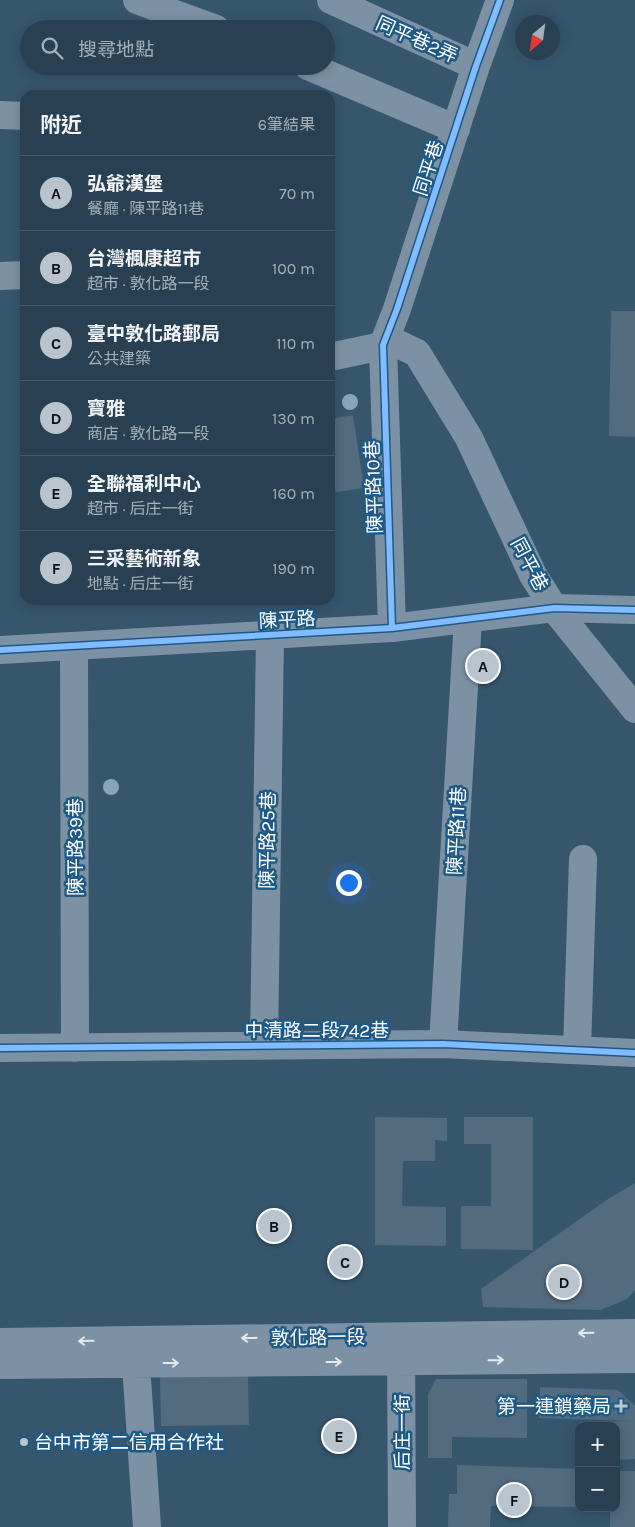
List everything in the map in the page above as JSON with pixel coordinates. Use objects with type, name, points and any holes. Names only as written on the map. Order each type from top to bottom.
[{"type":"street","points":[[137,0],[191,20]]},
{"type":"street","name":"同平巷2弄","points":[[331,0],[476,66]]},
{"type":"street","name":"同平巷","points":[[383,345],[397,309],[476,66],[500,0]]},
{"type":"street","points":[[329,75],[456,129]]},
{"type":"street","points":[[0,116],[20,116]]},
{"type":"street","points":[[0,276],[20,275]]},
{"type":"street","name":"同平巷","points":[[397,309],[416,353],[470,438],[532,575],[554,608],[635,709]]},
{"type":"street","points":[[335,355],[396,343],[416,353]]},
{"type":"street","name":"陳平路10巷","points":[[383,345],[392,628]]},
{"type":"street","name":"陳平路","points":[[0,650],[392,628],[554,608],[635,610]]},
{"type":"street","name":"陳平路11巷","points":[[443,1044],[468,619]]},
{"type":"street","name":"陳平路25巷","points":[[264,1045],[270,635]]},
{"type":"street","name":"陳平路39巷","points":[[74,646],[75,1048]]},
{"type":"street","points":[[577,1050],[583,859]]},
{"type":"street","name":"中清路二段742巷","points":[[0,1048],[443,1044],[635,1053]]},
{"type":"street","name":"敦化路一段","points":[[0,1365],[136,1364],[401,1349],[635,1332]]},
{"type":"street","name":"敦化路一段","points":[[0,1342],[401,1349],[635,1359]]},
{"type":"street","name":"后庄一街","points":[[401,1349],[402,1527]]},
{"type":"street","points":[[136,1364],[147,1527]]},
{"type":"building","points":[[611,311],[635,311],[635,437],[609,436]]},
{"type":"building","points":[[353,415],[364,488],[335,492],[335,418]]},
{"type":"building","points":[[375,1117],[447,1118],[447,1141],[435,1140],[435,1161],[403,1161],[402,1206],[446,1207],[446,1246],[375,1245]]},
{"type":"building","points":[[464,1117],[533,1117],[533,1250],[461,1249],[461,1206],[491,1206],[491,1144],[464,1144]]},
{"type":"building","points":[[635,1183],[635,1290],[627,1299],[601,1310],[483,1307],[481,1289],[608,1199]]},
{"type":"building","points":[[248,1375],[249,1425],[161,1426],[160,1376]]},
{"type":"building","points":[[436,1379],[527,1379],[527,1438],[452,1437],[452,1458],[428,1458],[428,1394]]},
{"type":"building","points":[[540,1387],[618,1390],[635,1406],[635,1459],[620,1460],[620,1422],[580,1422],[631,1421],[539,1418]]},
{"type":"building","points":[[457,1465],[575,1469],[575,1507],[491,1506],[490,1527],[448,1527],[449,1494],[457,1494]]},
{"type":"building","points":[[620,1471],[635,1471],[635,1527],[610,1527],[610,1512],[620,1512]]},
{"type":"cycle path","points":[[392,628],[383,345],[397,309],[476,66],[500,0]]},
{"type":"cycle path","points":[[0,650],[392,628],[554,608],[635,610]]},
{"type":"cycle path","points":[[0,1048],[443,1044],[635,1053]]},
{"type":"place","name":"弘爺漢堡","points":[[483,666]]},
{"type":"place","name":"台灣楓康超市","points":[[274,1226]]},
{"type":"place","name":"臺中敦化路郵局","points":[[345,1262]]},
{"type":"place","name":"寶雅","points":[[564,1282]]},
{"type":"place","name":"第一連鎖藥局","points":[[621,1406]]},
{"type":"place","name":"全聯福利中心","points":[[339,1436]]},
{"type":"place","name":"台中市第二信用合作社","points":[[24,1442]]},
{"type":"place","name":"三采藝術新象","points":[[514,1500]]}]
